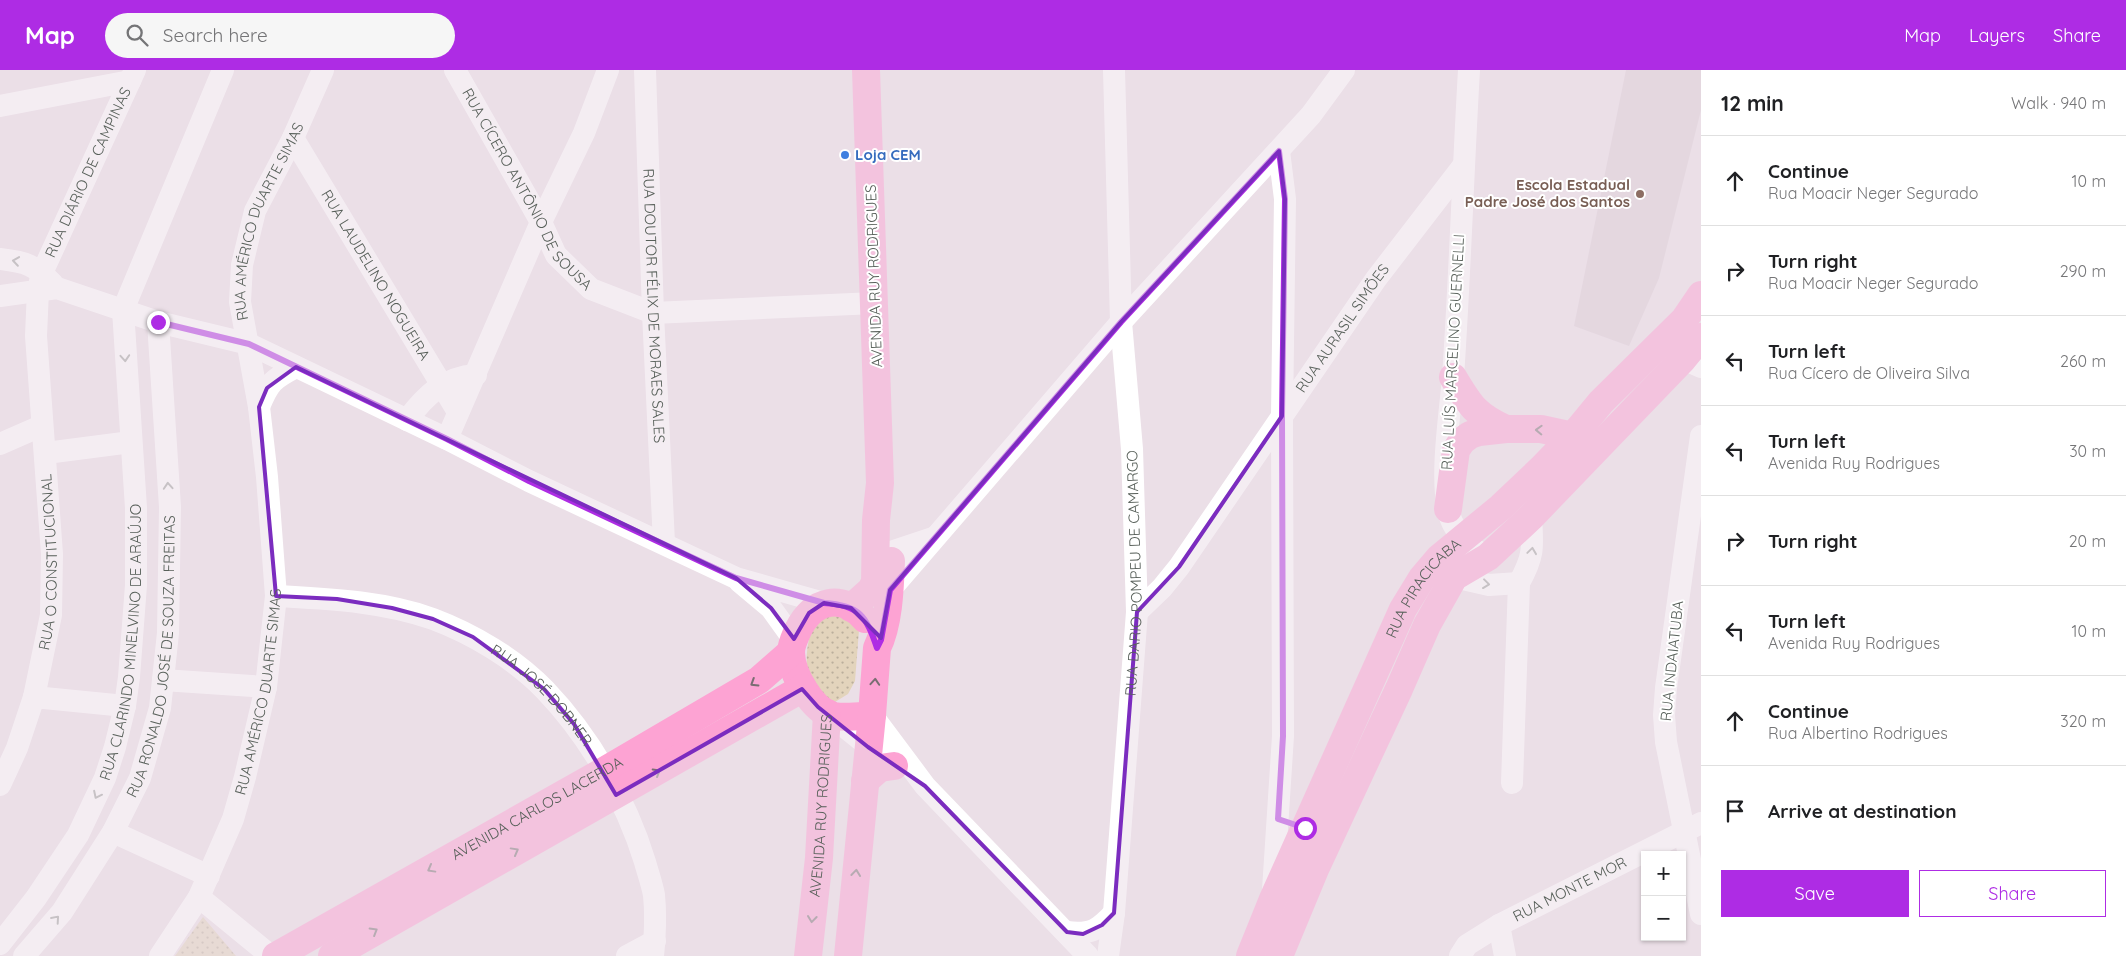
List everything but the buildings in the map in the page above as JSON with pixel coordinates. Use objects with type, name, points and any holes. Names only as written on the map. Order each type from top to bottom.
[{"type":"main road","name":"AVENIDA RUY RODRIGUES","points":[[852,608],[871,590],[875,582],[876,520],[880,483],[866,70]]},
{"type":"main road","name":"RUA PIRACICABA","points":[[1279,956],[1316,867],[1427,625],[1454,577],[1476,549],[1507,501],[1573,436],[1601,402],[1684,320],[1701,295]]},
{"type":"main road","name":"RUA PIRACICABA","points":[[1250,956],[1273,899],[1403,609],[1422,578],[1439,558],[1476,549],[1531,517],[1692,363],[1701,337]]},
{"type":"main road","points":[[1453,377],[1473,409],[1487,420],[1506,429]]},
{"type":"main road","points":[[1448,509],[1456,450],[1462,441],[1479,432],[1506,429],[1541,429],[1573,436]]},
{"type":"main road","name":"AVENIDA RUY RODRIGUES","points":[[848,956],[877,648],[881,640],[890,590],[891,552],[889,517],[880,483]]},
{"type":"main road","points":[[792,646],[809,613],[824,603],[839,604],[852,608],[861,614],[869,624],[877,648]]},
{"type":"main road","name":"AVENIDA RUY RODRIGUES","points":[[792,646],[793,662],[803,688],[810,701],[827,713],[819,858],[808,956]]},
{"type":"main road","name":"AVENIDA CARLOS LACERDA","points":[[276,956],[604,771],[759,680],[792,646]]},
{"type":"main road","name":"AVENIDA CARLOS LACERDA","points":[[332,956],[397,917],[803,688]]},
{"type":"main road","points":[[827,713],[843,716],[872,715]]},
{"type":"main road","points":[[865,781],[880,768],[894,766]]},
{"type":"street","points":[[123,310],[224,70]]},
{"type":"street","name":"RUA AMÉRICO DUARTE SIMAS","points":[[160,956],[199,897],[232,819],[245,777],[266,687],[276,596],[267,477],[259,407],[240,294],[242,266],[255,210],[293,138],[323,70]]},
{"type":"street","name":"RUA CÍCERO ANTÔNIO DE SOUSA","points":[[455,70],[541,222],[556,255],[582,282],[600,294],[653,313],[875,302]]},
{"type":"street","points":[[447,439],[541,222],[584,133],[608,70]]},
{"type":"street","name":"RUA DOUTOR FÉLIX DE MORAES SALES","points":[[644,70],[664,543]]},
{"type":"street","name":"RUA DARIO POMPEU DE CAMARGO","points":[[1108,956],[1114,913],[1137,612],[1132,449],[1121,322],[1114,70]]},
{"type":"street","points":[[890,590],[1121,322],[1311,116],[1344,70]]},
{"type":"street","name":"RUA LUÍS MARCELINO GUERNELLI","points":[[1469,70],[1453,377],[1445,474],[1448,509],[1454,527],[1476,549]]},
{"type":"street","points":[[0,106],[133,75]]},
{"type":"street","name":"RUA DIÁRIO DE CAMPINAS","points":[[46,284],[133,75]]},
{"type":"street","name":"RUA LAUDELINO NOGUEIRA","points":[[293,138],[458,412]]},
{"type":"street","points":[[1273,899],[1283,736],[1282,416],[1285,199],[1279,151]]},
{"type":"street","name":"RUA AURASIL SIMÕES","points":[[1137,612],[1162,588],[1179,566],[1376,279],[1463,166]]},
{"type":"street","points":[[0,259],[24,262],[46,284],[158,322],[249,344],[447,439],[529,481],[736,578],[824,603]]},
{"type":"street","points":[[0,296],[46,284]]},
{"type":"street","name":"RUA O CONSTITUCIONAL","points":[[0,785],[17,748],[34,697],[51,615],[52,554],[36,336],[46,284]]},
{"type":"street","name":"RUA CLARINDO MINELVINO DE ARAÚJO","points":[[0,944],[36,898],[78,836],[105,778],[116,747],[125,706],[136,585],[136,508],[123,310]]},
{"type":"street","points":[[1257,956],[1281,896],[1401,640],[1431,584],[1449,563],[1476,549],[1644,377],[1701,311]]},
{"type":"street","name":"RUA RONALDO JOSÉ DE SOUZA FREITAS","points":[[24,956],[62,912],[113,832],[140,778],[160,708],[170,579],[170,508],[158,322]]},
{"type":"street","points":[[1270,956],[1368,732],[1416,629],[1445,578],[1618,414],[1701,326]]},
{"type":"street","points":[[259,407],[267,388],[277,377],[296,367]]},
{"type":"street","points":[[407,420],[422,400],[441,386],[461,376],[476,374]]},
{"type":"street","points":[[0,444],[42,426]]},
{"type":"street","name":"RUA INDAIATUBA","points":[[1701,436],[1664,714],[1666,742],[1692,828],[1701,914]]},
{"type":"street","points":[[46,453],[131,442]]},
{"type":"street","points":[[1512,783],[1518,583],[1529,564],[1532,554],[1531,517]]},
{"type":"street","points":[[891,552],[933,538]]},
{"type":"street","points":[[1454,577],[1489,585],[1518,583]]},
{"type":"street","points":[[736,578],[771,608],[792,646]]},
{"type":"street","name":"RUA JOSÉ DOBNER","points":[[276,596],[336,599],[392,608],[433,619],[473,637],[510,660],[544,689],[574,724],[604,771],[627,813],[638,839],[654,895],[654,948]]},
{"type":"street","points":[[163,680],[266,687]]},
{"type":"street","points":[[34,697],[125,706]]},
{"type":"street","points":[[827,713],[868,747],[925,786]]},
{"type":"street","points":[[872,715],[925,786],[1088,956]]},
{"type":"street","points":[[1278,819],[1305,828]]},
{"type":"street","name":"RUA MONTE MOR","points":[[1463,951],[1499,925],[1692,828]]},
{"type":"street","points":[[113,832],[209,876]]},
{"type":"street","points":[[199,897],[271,956]]},
{"type":"street","points":[[1067,932],[1083,934],[1094,931],[1114,913]]},
{"type":"street","points":[[1499,925],[1505,956]]},
{"type":"street","points":[[627,956],[654,948]]},
{"type":"highlighted area","points":[[1279,151],[1285,199],[1282,416],[1179,567],[1137,612],[1114,913],[1102,925],[1083,934],[1067,932],[925,786],[868,747],[818,707],[802,689],[616,795],[574,724],[544,689],[473,637],[433,619],[392,608],[337,599],[276,596],[259,407],[267,388],[296,367],[736,578],[771,608],[794,639],[809,613],[824,603],[851,608],[881,638],[890,590],[1121,322]]},
{"type":"shaded area","name":"Escola Estadual Padre José dos Santos","points":[[1626,70],[1701,70],[1701,110],[1659,278],[1629,346],[1574,326]]},
{"type":"shaded area","points":[[835,610],[859,630],[855,681],[848,694],[835,702],[818,698],[810,678],[807,654],[812,624]]},
{"type":"shaded area","points":[[203,917],[236,956],[175,956]]},
{"type":"place","name":"Loja CEM","points":[[845,155]]},
{"type":"place","name":"Escola Estadual Padre José dos Santos","points":[[1640,194]]},
{"type":"route","points":[[158,322],[249,344],[447,439],[529,481],[736,578],[824,603],[839,604],[852,608],[861,614],[869,624],[877,648],[881,640],[890,590],[1121,322],[1279,151],[1285,199],[1282,416],[1283,736],[1278,819],[1305,828]]}]
